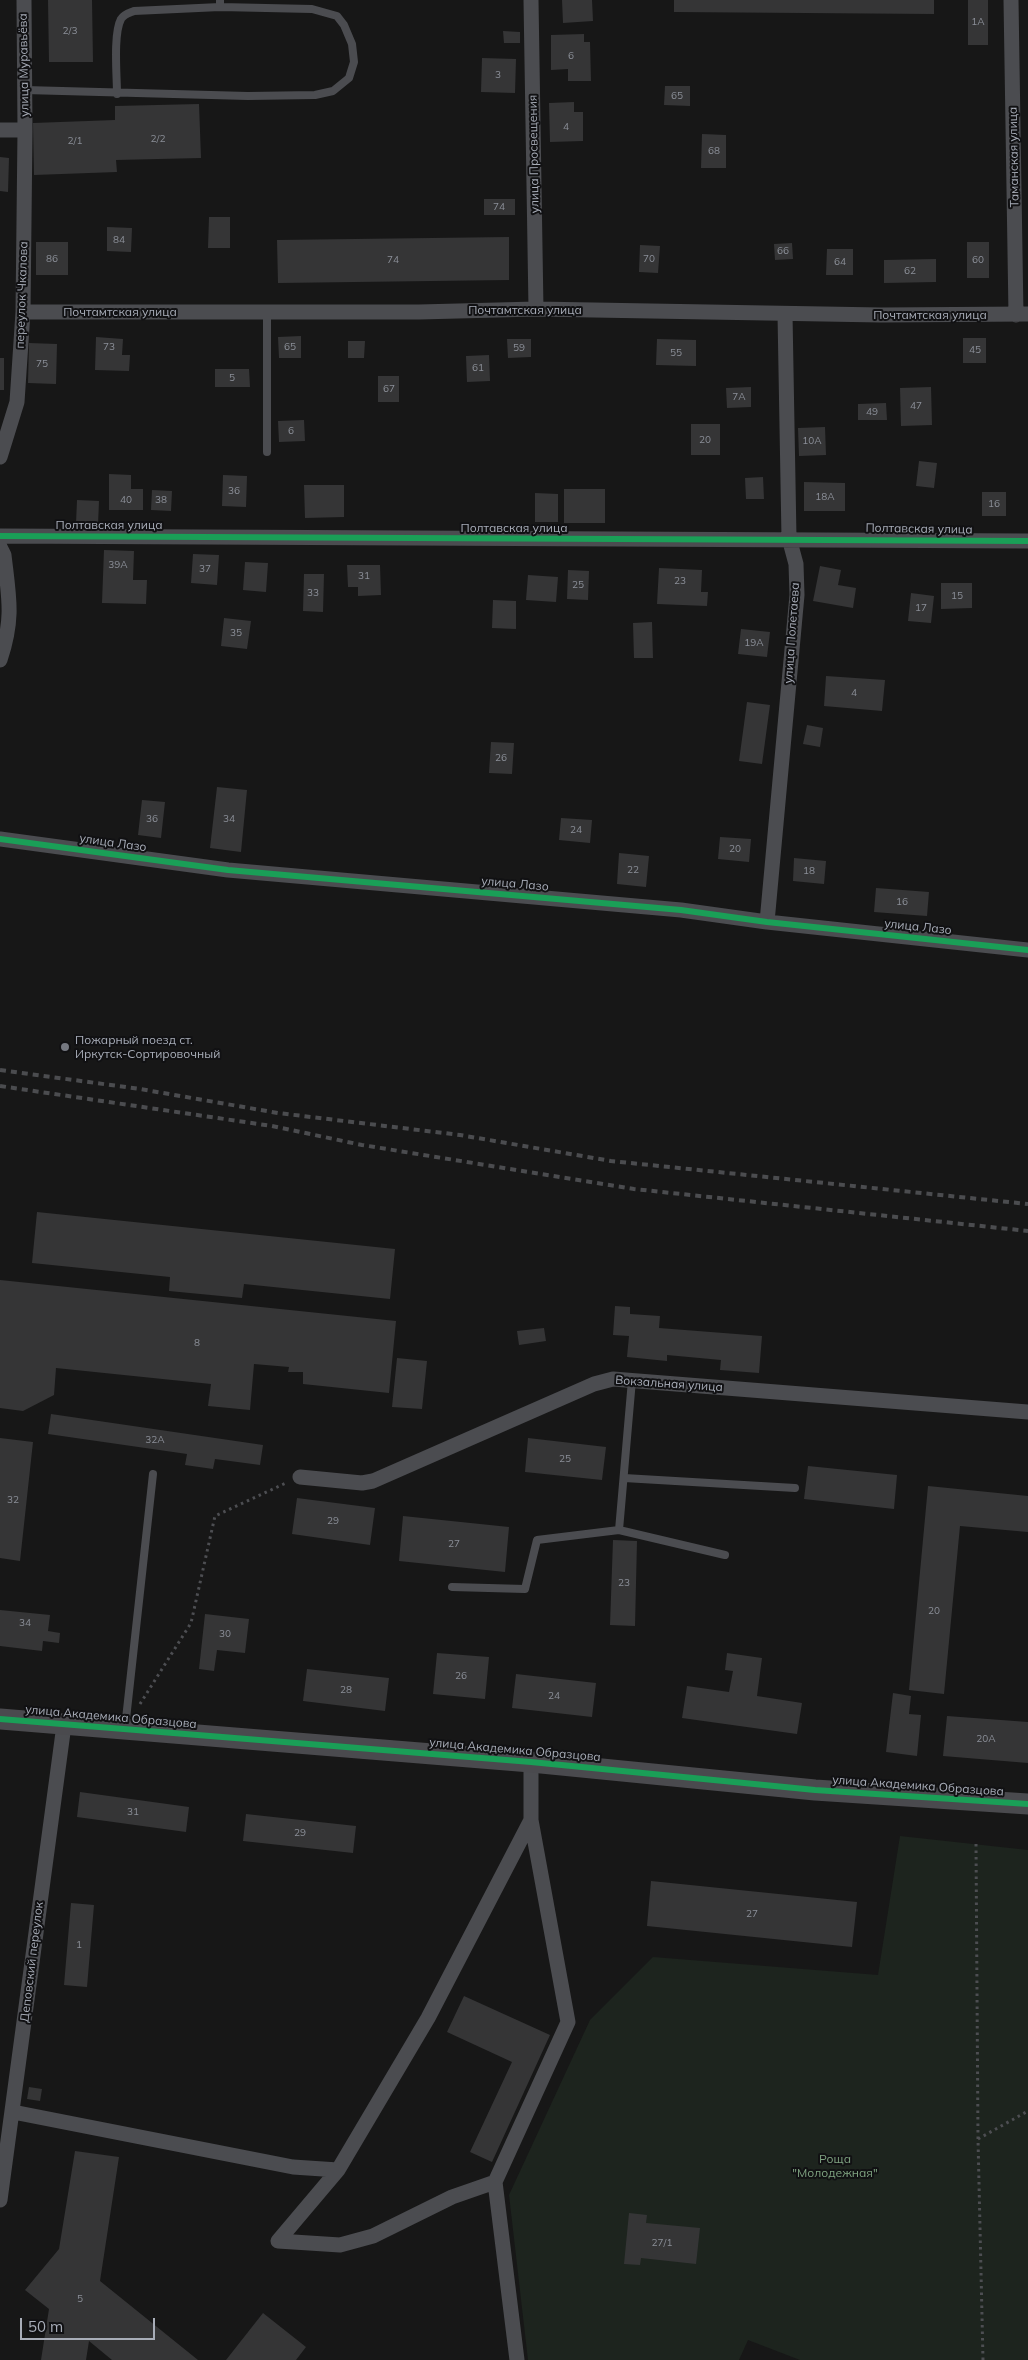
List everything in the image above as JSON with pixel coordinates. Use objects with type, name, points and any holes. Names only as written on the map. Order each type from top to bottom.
[{"type":"street","name":"улица Муравьёва","points":[[24,0],[25,130]]},
{"type":"street","name":"улица Просвещения","points":[[532,0],[536,309]]},
{"type":"street","name":"Таманская улица","points":[[1011,0],[1022,314]]},
{"type":"street","points":[[0,130],[25,130]]},
{"type":"street","name":"переулок Чкалова","points":[[0,457],[17,402],[23,312],[25,130]]},
{"type":"street","name":"Почтамтская улица","points":[[23,312],[536,309],[785,314],[1022,314]]},
{"type":"street","name":"улица Полетаева","points":[[767,922],[797,595],[796,564],[789,538],[785,314]]},
{"type":"street","name":"Полтавская улица","points":[[0,536],[789,538],[1028,541]]},
{"type":"street","points":[[0,547],[4,555],[10,615],[8,635],[0,660]]},
{"type":"street","name":"улица Лазо","points":[[0,839],[228,870],[681,910],[767,922],[1028,950]]},
{"type":"street","name":"Вокзальная улица","points":[[300,1477],[362,1483],[374,1481],[594,1384],[613,1379],[1028,1412]]},
{"type":"street","name":"улица Академика Образцова","points":[[0,1719],[532,1762],[815,1790],[1028,1804]]},
{"type":"street","name":"Деповский переулок","points":[[0,2200],[64,1725]]},
{"type":"street","points":[[517,2360],[495,2182],[568,2022],[531,1820],[532,1762]]},
{"type":"street","points":[[495,2182],[452,2197],[373,2236],[340,2245],[278,2241],[338,2170],[428,2018],[531,1820]]},
{"type":"street","points":[[13,2112],[293,2167],[338,2170]]},
{"type":"lane","points":[[25,90],[117,94],[248,96],[315,94],[334,91],[349,78],[354,62],[352,44],[344,25],[337,16],[312,9],[220,4],[134,10],[120,20],[117,40],[117,94]]},
{"type":"lane","points":[[267,312],[267,452]]},
{"type":"lane","points":[[620,1530],[632,1380]]},
{"type":"lane","points":[[125,1730],[153,1474]]},
{"type":"lane","points":[[624,1478],[795,1488]]},
{"type":"lane","points":[[452,1587],[525,1589],[537,1540],[620,1530],[725,1555]]},
{"type":"path","points":[[125,1730],[191,1623],[215,1516],[300,1477]]},
{"type":"path","points":[[976,1844],[978,2139],[983,2360]]},
{"type":"path","points":[[978,2139],[1028,2112]]},
{"type":"green space","name":"Роща \"Молодежная\"","points":[[900,1836],[1028,1850],[1028,2360],[800,2360],[748,2340],[739,2360],[528,2360],[509,2195],[590,2020],[653,1957],[878,1975]]},
{"type":"building","points":[[48,0],[92,0],[93,62],[49,62]]},
{"type":"building","points":[[562,0],[592,0],[593,21],[563,23]]},
{"type":"building","points":[[674,0],[934,0],[934,14],[674,12]]},
{"type":"building","points":[[968,0],[988,0],[988,45],[968,45]]},
{"type":"building","points":[[503,31],[520,32],[520,43],[504,43]]},
{"type":"building","points":[[584,34],[584,42],[590,42],[591,81],[568,81],[568,69],[551,70],[551,35]]},
{"type":"building","points":[[482,58],[516,59],[515,93],[481,92]]},
{"type":"building","points":[[665,86],[690,86],[690,106],[664,105]]},
{"type":"building","points":[[574,102],[574,112],[583,112],[583,141],[550,142],[549,103]]},
{"type":"building","points":[[199,104],[201,158],[116,160],[117,172],[34,175],[33,123],[115,120],[115,106]]},
{"type":"building","points":[[702,134],[726,135],[726,168],[701,168]]},
{"type":"building","points":[[0,157],[9,158],[8,192],[0,191]]},
{"type":"building","points":[[484,199],[515,199],[515,215],[484,215]]},
{"type":"building","points":[[209,217],[230,217],[230,248],[208,248]]},
{"type":"building","points":[[107,227],[132,228],[131,252],[107,251]]},
{"type":"building","points":[[509,237],[509,280],[278,283],[277,240]]},
{"type":"building","points":[[36,242],[68,242],[68,275],[36,275]]},
{"type":"building","points":[[967,242],[989,242],[989,278],[967,278]]},
{"type":"building","points":[[792,243],[793,259],[775,260],[774,244]]},
{"type":"building","points":[[640,245],[660,246],[658,273],[639,272]]},
{"type":"building","points":[[827,249],[853,249],[853,275],[826,275]]},
{"type":"building","points":[[936,259],[936,282],[884,283],[884,260]]},
{"type":"building","points":[[301,336],[301,358],[279,358],[278,337]]},
{"type":"building","points":[[96,337],[123,339],[122,355],[130,355],[129,371],[95,370]]},
{"type":"building","points":[[963,338],[986,338],[986,363],[963,363]]},
{"type":"building","points":[[507,339],[531,339],[531,357],[508,358]]},
{"type":"building","points":[[657,339],[696,340],[696,366],[656,365]]},
{"type":"building","points":[[348,341],[365,341],[364,358],[348,358]]},
{"type":"building","points":[[29,343],[57,344],[56,384],[28,383]]},
{"type":"building","points":[[489,355],[490,381],[467,382],[466,356]]},
{"type":"building","points":[[0,358],[4,358],[4,390],[0,390]]},
{"type":"building","points":[[215,369],[249,369],[250,387],[215,387]]},
{"type":"building","points":[[378,376],[399,376],[399,402],[378,402]]},
{"type":"building","points":[[751,387],[751,407],[727,408],[726,388]]},
{"type":"building","points":[[931,387],[932,425],[901,426],[900,388]]},
{"type":"building","points":[[886,403],[887,420],[858,420],[858,404]]},
{"type":"building","points":[[304,420],[305,441],[279,442],[278,421]]},
{"type":"building","points":[[691,424],[720,424],[720,455],[691,455]]},
{"type":"building","points":[[825,427],[826,455],[799,456],[798,428]]},
{"type":"building","points":[[919,461],[937,463],[934,488],[916,486]]},
{"type":"building","points":[[109,474],[131,475],[131,489],[143,489],[143,510],[109,510]]},
{"type":"building","points":[[223,475],[247,476],[246,507],[222,506]]},
{"type":"building","points":[[763,477],[764,499],[746,499],[745,478]]},
{"type":"building","points":[[804,482],[845,483],[845,511],[804,511]]},
{"type":"building","points":[[304,485],[344,485],[344,517],[305,518]]},
{"type":"building","points":[[564,489],[605,489],[605,523],[564,523]]},
{"type":"building","points":[[152,490],[172,491],[171,511],[151,510]]},
{"type":"building","points":[[982,492],[1006,492],[1006,516],[982,516]]},
{"type":"building","points":[[535,493],[558,494],[558,522],[535,522]]},
{"type":"building","points":[[77,500],[99,501],[98,525],[76,524]]},
{"type":"building","points":[[104,550],[134,551],[133,580],[147,580],[146,604],[102,603]]},
{"type":"building","points":[[193,554],[219,555],[217,585],[191,583]]},
{"type":"building","points":[[245,562],[268,563],[266,592],[243,590]]},
{"type":"building","points":[[347,565],[380,565],[381,595],[358,596],[358,587],[348,587]]},
{"type":"building","points":[[820,566],[841,570],[838,585],[856,588],[853,608],[813,601]]},
{"type":"building","points":[[659,568],[702,570],[701,592],[708,592],[707,606],[657,604]]},
{"type":"building","points":[[568,570],[589,571],[588,600],[567,599]]},
{"type":"building","points":[[304,574],[324,574],[323,612],[303,611]]},
{"type":"building","points":[[528,575],[558,577],[556,602],[526,600]]},
{"type":"building","points":[[941,583],[972,583],[972,608],[941,609]]},
{"type":"building","points":[[911,593],[934,596],[931,623],[908,621]]},
{"type":"building","points":[[493,600],[516,601],[516,629],[492,628]]},
{"type":"building","points":[[224,618],[251,621],[247,649],[221,646]]},
{"type":"building","points":[[652,622],[653,658],[634,658],[633,623]]},
{"type":"building","points":[[741,629],[770,632],[767,657],[738,654]]},
{"type":"building","points":[[826,676],[885,680],[882,711],[824,706]]},
{"type":"building","points":[[747,702],[770,705],[762,764],[739,761]]},
{"type":"building","points":[[807,725],[823,728],[820,747],[803,744]]},
{"type":"building","points":[[491,742],[514,743],[512,774],[489,773]]},
{"type":"building","points":[[217,787],[247,790],[241,852],[210,848]]},
{"type":"building","points":[[142,800],[165,802],[161,838],[138,835]]},
{"type":"building","points":[[561,818],[592,820],[590,843],[559,840]]},
{"type":"building","points":[[720,837],[751,839],[749,862],[718,859]]},
{"type":"building","points":[[619,853],[649,856],[646,887],[617,884]]},
{"type":"building","points":[[794,858],[826,861],[824,884],[793,881]]},
{"type":"building","points":[[876,888],[929,892],[927,916],[874,912]]},
{"type":"building","points":[[37,1212],[395,1249],[390,1299],[244,1284],[242,1298],[169,1291],[170,1277],[32,1263]]},
{"type":"building","points":[[0,1280],[396,1321],[389,1393],[303,1384],[303,1372],[288,1372],[289,1367],[254,1364],[250,1410],[208,1406],[211,1384],[56,1368],[54,1395],[23,1411],[0,1408]]},
{"type":"building","points":[[615,1306],[630,1307],[630,1314],[660,1316],[659,1328],[762,1336],[759,1373],[720,1370],[721,1360],[667,1355],[667,1361],[627,1357],[629,1336],[613,1335]]},
{"type":"building","points":[[544,1328],[546,1341],[519,1345],[517,1331]]},
{"type":"building","points":[[397,1358],[427,1361],[422,1409],[392,1407]]},
{"type":"building","points":[[51,1414],[263,1445],[260,1465],[215,1459],[213,1469],[185,1465],[187,1454],[48,1434]]},
{"type":"building","points":[[0,1438],[33,1442],[20,1561],[0,1558]]},
{"type":"building","points":[[528,1438],[606,1447],[602,1480],[525,1472]]},
{"type":"building","points":[[808,1466],[897,1475],[894,1509],[804,1499]]},
{"type":"building","points":[[928,1486],[1028,1496],[1028,1532],[960,1526],[944,1694],[909,1690]]},
{"type":"building","points":[[297,1498],[375,1508],[370,1545],[292,1534]]},
{"type":"building","points":[[403,1516],[509,1527],[505,1572],[399,1561]]},
{"type":"building","points":[[613,1540],[637,1541],[635,1626],[610,1625]]},
{"type":"building","points":[[0,1610],[50,1615],[48,1631],[60,1633],[59,1643],[43,1641],[42,1651],[0,1646]]},
{"type":"building","points":[[205,1614],[249,1619],[245,1653],[217,1650],[214,1671],[199,1669]]},
{"type":"building","points":[[437,1653],[489,1657],[485,1699],[433,1694]]},
{"type":"building","points":[[727,1653],[762,1658],[757,1696],[802,1703],[797,1734],[682,1718],[687,1686],[729,1692],[733,1671],[725,1670]]},
{"type":"building","points":[[307,1669],[389,1678],[385,1711],[303,1701]]},
{"type":"building","points":[[516,1674],[596,1683],[592,1717],[512,1708]]},
{"type":"building","points":[[893,1693],[911,1696],[909,1714],[921,1715],[917,1756],[886,1752]]},
{"type":"building","points":[[947,1716],[1028,1722],[1028,1763],[943,1756]]},
{"type":"building","points":[[80,1792],[189,1807],[186,1832],[77,1817]]},
{"type":"building","points":[[246,1814],[356,1826],[353,1853],[243,1841]]},
{"type":"building","points":[[651,1881],[857,1902],[852,1947],[647,1926]]},
{"type":"building","points":[[71,1903],[94,1905],[87,1987],[64,1985]]},
{"type":"building","points":[[464,1996],[550,2035],[492,2162],[470,2152],[512,2062],[447,2032]]},
{"type":"building","points":[[29,2087],[42,2089],[40,2101],[27,2099]]},
{"type":"building","points":[[75,2151],[119,2157],[100,2281],[198,2360],[112,2360],[89,2341],[86,2360],[41,2360],[49,2309],[25,2290],[59,2249]]},
{"type":"building","points":[[629,2213],[647,2215],[646,2223],[700,2228],[696,2264],[641,2258],[640,2265],[624,2264]]},
{"type":"building","points":[[263,2313],[306,2347],[296,2360],[226,2360]]},
{"type":"railway","points":[[0,1070],[140,1089],[278,1113],[460,1135],[611,1161],[1028,1204]]},
{"type":"railway","points":[[0,1086],[272,1126],[362,1145],[634,1189],[1028,1231]]},
{"type":"cycle path","points":[[0,536],[1028,541]]},
{"type":"cycle path","points":[[0,839],[228,870],[681,910],[767,922],[1028,950]]},
{"type":"cycle path","points":[[0,1719],[531,1762],[815,1790],[1028,1804]]},
{"type":"place","name":"Пожарный поезд ст. Иркутск-Сортировочный","points":[[65,1047]]}]
